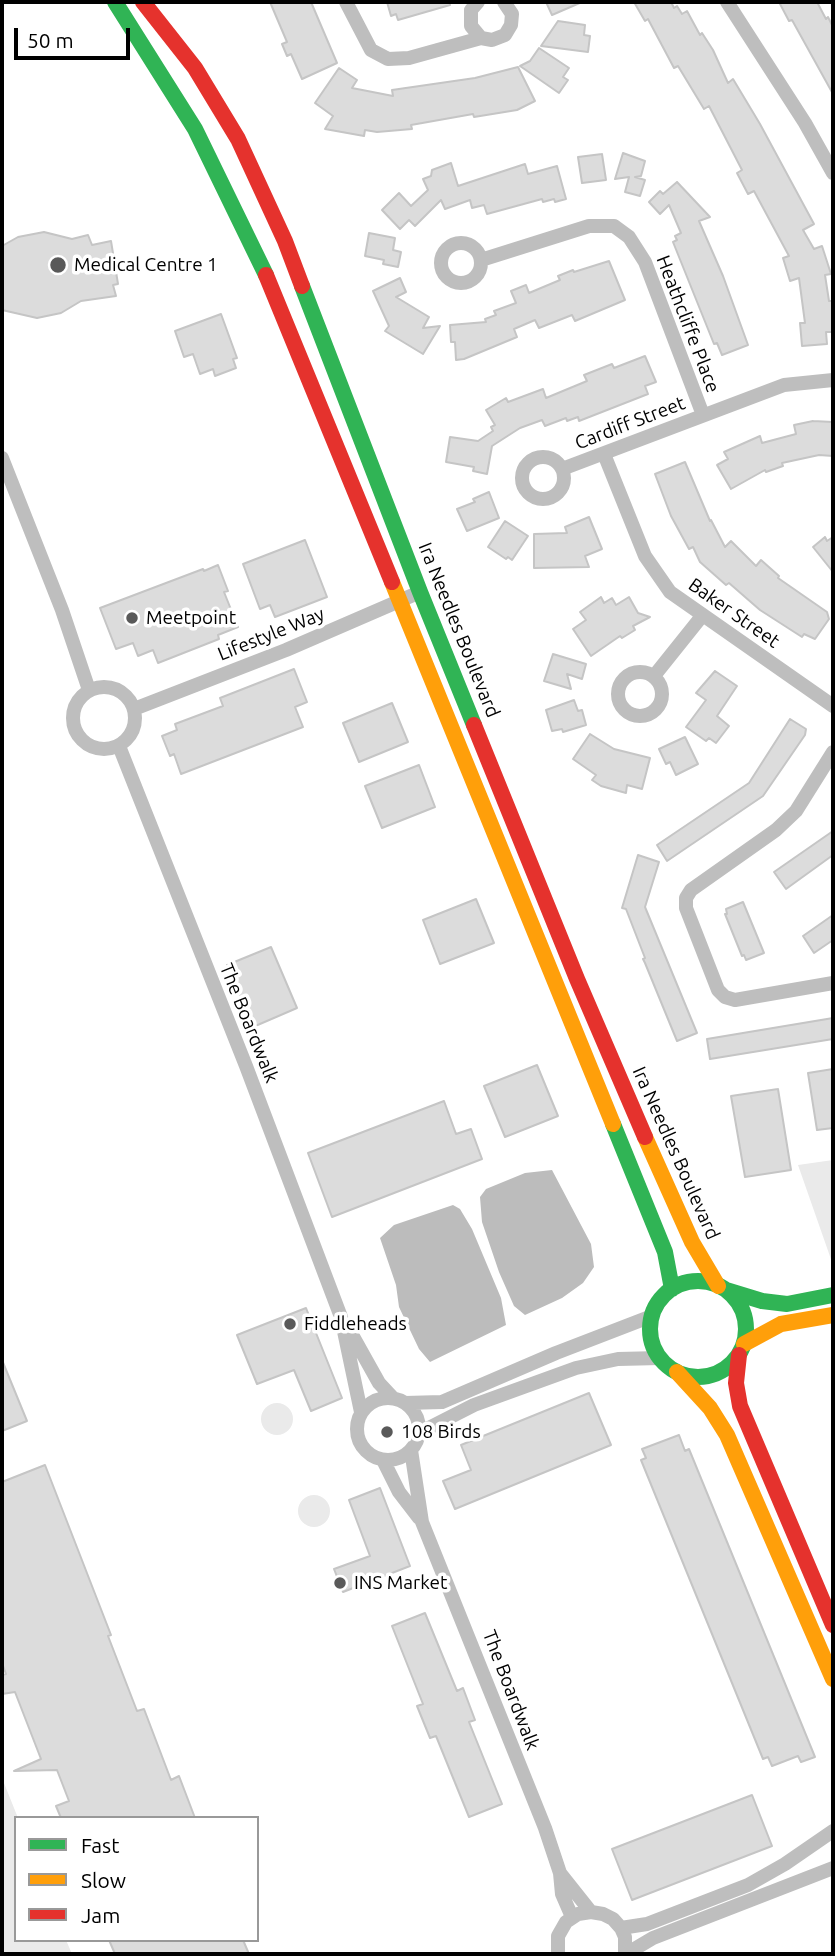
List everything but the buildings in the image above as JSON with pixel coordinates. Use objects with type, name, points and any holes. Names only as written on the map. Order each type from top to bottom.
[{"type":"main road","points":[[115,2],[195,129],[264,270],[665,1252],[672,1290]]},
{"type":"main road","name":"Ira Needles Boulevard","points":[[143,2],[195,68],[238,139],[285,241],[420,592],[577,979],[643,1136],[692,1242],[722,1288]]},
{"type":"main road","points":[[833,1295],[788,1304],[762,1301],[702,1282],[686,1283],[672,1290],[656,1306],[652,1316],[652,1338],[660,1358],[677,1372],[710,1408],[727,1435],[833,1679]]},
{"type":"main road","points":[[722,1288],[737,1301],[744,1314],[746,1329],[736,1383],[740,1406],[833,1625]]},
{"type":"main road","points":[[677,1372],[704,1377],[718,1373],[730,1366],[741,1349],[781,1324],[833,1315]]},
{"type":"street","points":[[346,2],[372,50],[388,59],[409,58],[481,38],[499,38],[509,29],[512,14],[503,2]]},
{"type":"street","points":[[478,2],[471,10],[469,18],[475,33],[481,38]]},
{"type":"street","points":[[727,2],[805,123],[833,173]]},
{"type":"street","name":"Heathcliffe Place","points":[[481,260],[589,226],[614,226],[629,237],[645,262],[703,415]]},
{"type":"street","name":"Cardiff Street","points":[[562,469],[783,385],[833,380]]},
{"type":"street","name":"Baker Street","points":[[604,454],[650,565],[670,592],[833,705]]},
{"type":"street","points":[[2,458],[62,610],[89,690]]},
{"type":"street","name":"Lifestyle Way","points":[[134,709],[286,650],[420,592]]},
{"type":"street","points":[[654,676],[702,616]]},
{"type":"street","points":[[104,687],[115,689],[126,696],[134,709],[132,732],[119,746],[105,749],[93,747],[82,740],[76,730],[74,708],[80,697],[89,690],[104,687]]},
{"type":"street","name":"The Boardwalk","points":[[119,746],[246,1066],[341,1317],[361,1412]]},
{"type":"street","points":[[833,752],[796,811],[776,830],[691,890],[686,898],[686,908],[718,990],[725,997],[735,1000],[833,983]]},
{"type":"street","points":[[399,1401],[417,1417],[419,1433],[411,1450],[403,1457],[383,1460],[368,1454],[358,1439],[356,1429],[361,1412],[375,1400],[442,1402],[556,1353],[652,1316]]},
{"type":"street","name":"The Boardwalk","points":[[341,1317],[353,1333],[379,1383],[399,1401]]},
{"type":"street","points":[[419,1433],[474,1405],[576,1368],[618,1359],[660,1358]]},
{"type":"street","name":"The Boardwalk","points":[[411,1450],[422,1522],[545,1828],[560,1873],[562,1894],[572,1917]]},
{"type":"street","name":"The Boardwalk","points":[[383,1460],[399,1492],[422,1522]]},
{"type":"street","points":[[621,1928],[647,1924],[748,1885],[785,1864],[833,1831]]},
{"type":"street","points":[[558,1954],[558,1936],[572,1917],[591,1912],[613,1919],[625,1937],[626,1954],[653,1938],[833,1868]]},
{"type":"street","name":"The Boardwalk","points":[[560,1873],[591,1912]]},
{"type":"shaded area","points":[[833,1160],[833,1265],[798,1165]]},
{"type":"shaded area","points":[[552,1170],[591,1244],[594,1267],[583,1283],[562,1298],[525,1315],[514,1306],[499,1272],[482,1222],[480,1197],[486,1189],[525,1173]]},
{"type":"shaded area","points":[[453,1205],[460,1209],[472,1229],[501,1298],[506,1325],[430,1362],[419,1349],[399,1307],[396,1285],[380,1238],[394,1225]]},
{"type":"shaded area","points":[[277,1403],[288,1408],[293,1419],[288,1430],[277,1435],[266,1430],[261,1419],[266,1408]]},
{"type":"shaded area","points":[[314,1495],[325,1500],[330,1511],[325,1522],[314,1527],[303,1522],[298,1511],[303,1500]]},
{"type":"shaded area","points":[[2,1778],[17,1816],[14,1816],[14,1942],[67,1942],[72,1954],[2,1954]]},
{"type":"traffic: fast","points":[[115,2],[195,129],[266,275]]},
{"type":"traffic: fast","points":[[302,286],[474,725]]},
{"type":"traffic: fast","points":[[613,1124],[665,1252],[672,1289]]},
{"type":"traffic: fast","points":[[698,1281],[716,1285],[732,1295],[742,1311],[746,1329],[742,1347],[732,1363],[716,1373],[698,1377],[680,1373],[664,1363],[654,1347],[650,1329],[654,1311],[664,1295],[680,1285],[698,1281]]},
{"type":"traffic: fast","points":[[726,1290],[762,1301],[787,1304],[833,1295]]},
{"type":"traffic: slow","points":[[392,582],[613,1124]]},
{"type":"traffic: slow","points":[[645,1137],[692,1242],[718,1286]]},
{"type":"traffic: slow","points":[[744,1344],[781,1324],[833,1315]]},
{"type":"traffic: slow","points":[[677,1372],[710,1408],[727,1435],[833,1679]]},
{"type":"traffic: jam","points":[[143,2],[195,68],[238,139],[285,241],[302,286]]},
{"type":"traffic: jam","points":[[266,275],[392,582]]},
{"type":"traffic: jam","points":[[474,725],[577,979],[645,1137]]},
{"type":"traffic: jam","points":[[739,1355],[736,1383],[740,1406],[833,1625]]},
{"type":"place","name":"Medical Centre 1","points":[[58,265]]},
{"type":"place","name":"Meetpoint","points":[[132,618]]},
{"type":"place","name":"Fiddleheads","points":[[290,1324]]},
{"type":"place","name":"108 Birds","points":[[387,1432]]},
{"type":"place","name":"INS Market","points":[[340,1583]]}]
